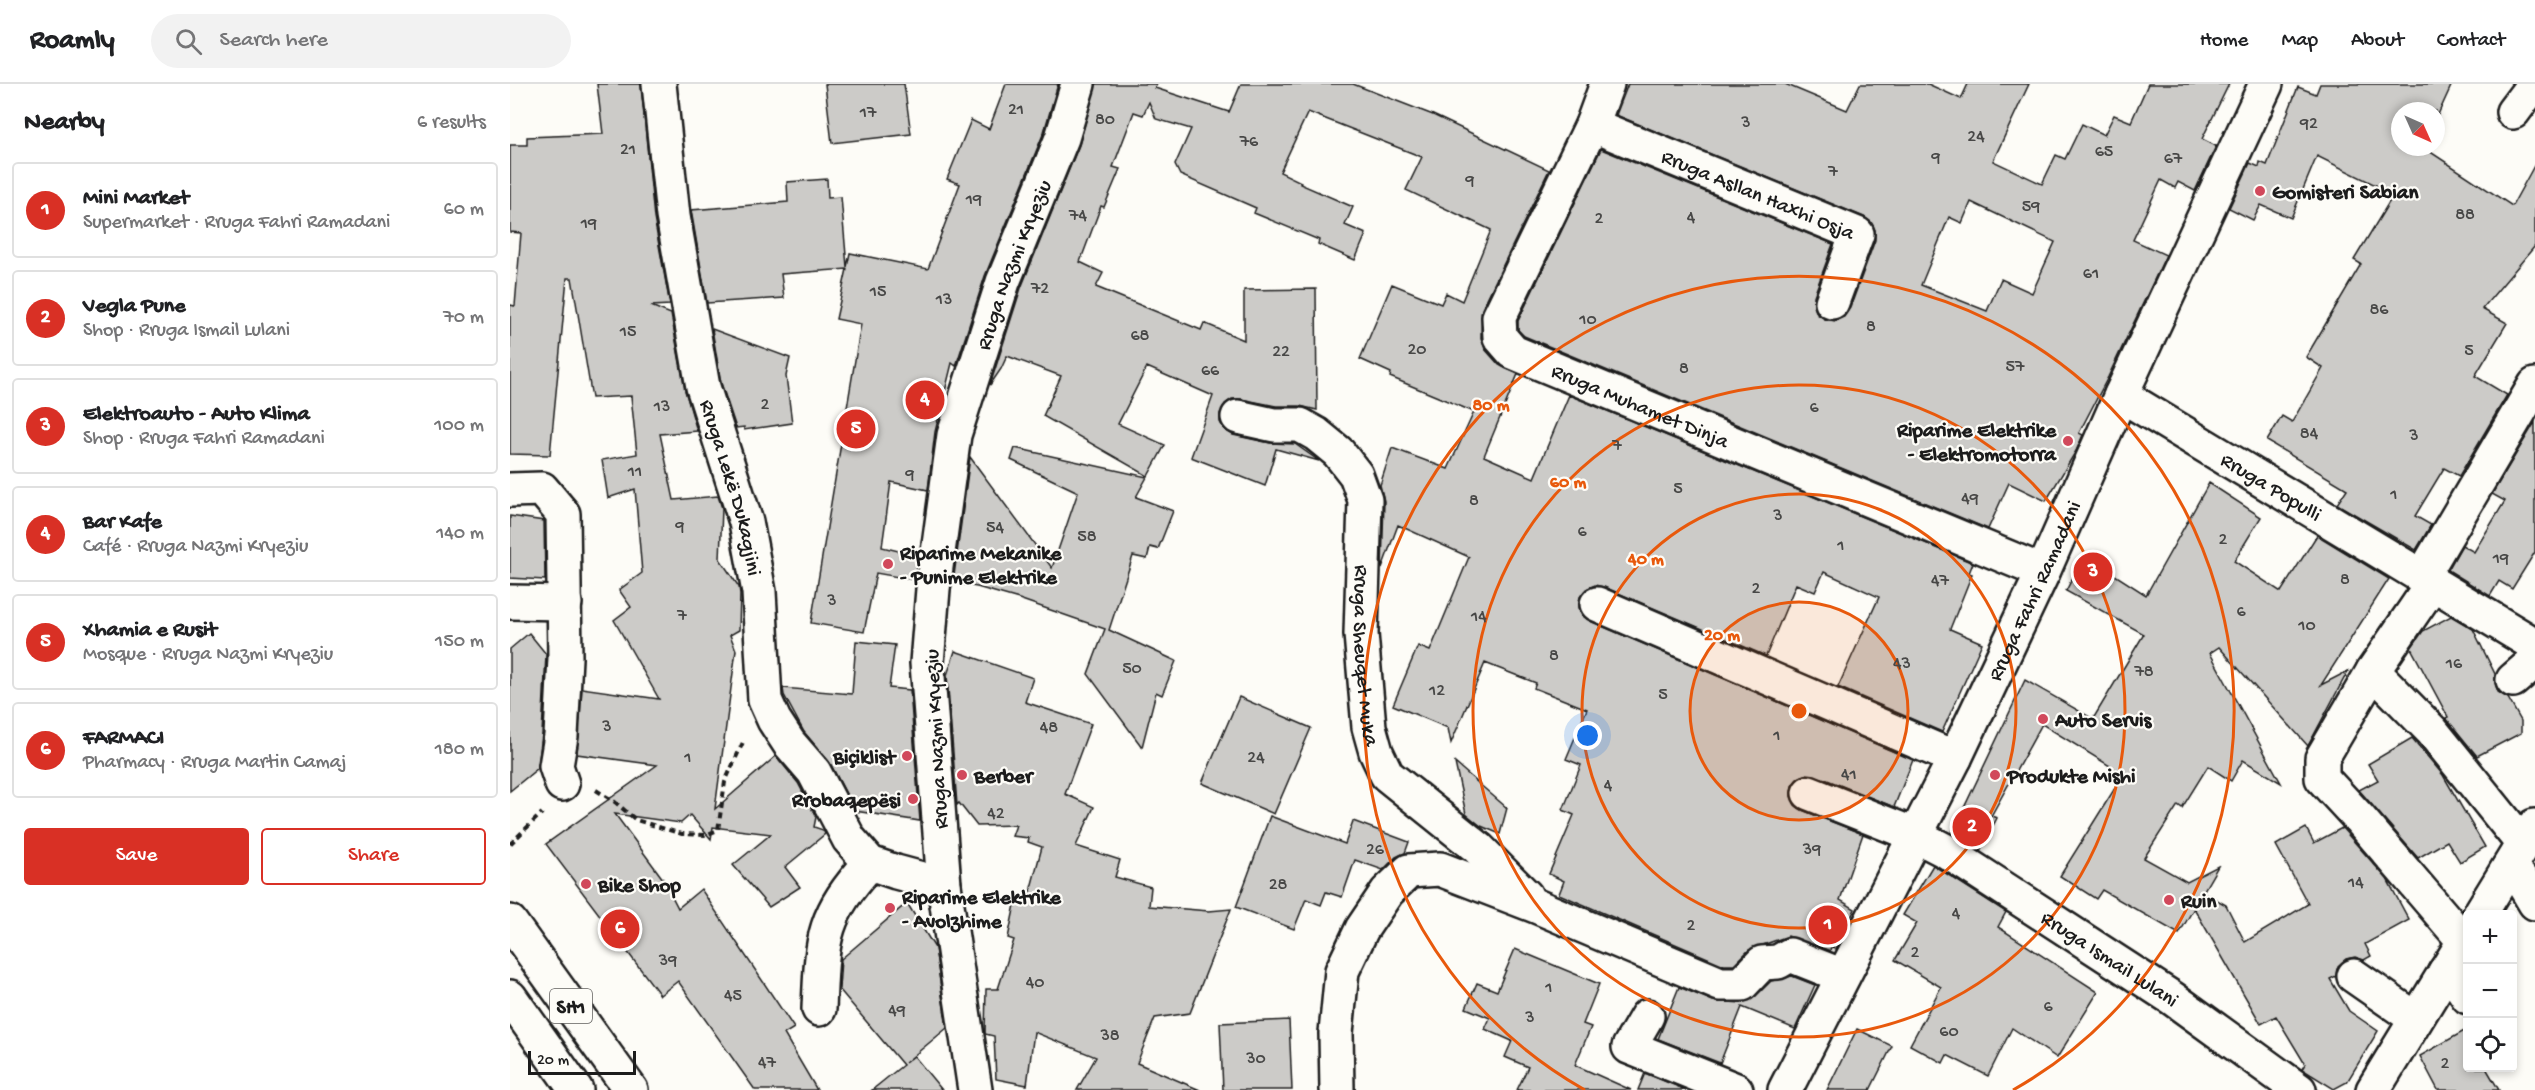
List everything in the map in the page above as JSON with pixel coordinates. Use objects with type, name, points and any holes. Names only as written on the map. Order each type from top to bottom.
[{"type":"street","name":"Rruga Lekë Dukagjini","points":[[659,84],[673,216],[703,387],[746,522],[759,592],[765,700],[774,720],[789,743],[814,772],[849,839],[870,862],[896,873],[944,885]]},
{"type":"street","name":"Rruga Nazmi Kryeziu","points":[[975,1090],[944,885],[927,663],[933,589],[954,435],[1003,282],[1062,138],[1078,84]]},
{"type":"street","name":"Rruga Muhamet Dinja","points":[[1607,84],[1592,125],[1499,317],[1500,337],[1513,352],[2043,572]]},
{"type":"street","name":"Rruga Fahri Ramadani","points":[[1785,1090],[1955,758],[2043,572],[2121,395],[2266,84]]},
{"type":"street","points":[[2513,112],[2534,84]]},
{"type":"street","name":"Rruga Asllan Haxhi Osja","points":[[1592,125],[1857,234],[1832,302]]},
{"type":"street","points":[[2463,923],[2322,778],[2322,758],[2427,580],[2535,385]]},
{"type":"street","name":"Rruga Populli","points":[[2121,395],[2535,645]]},
{"type":"street","name":"Rruga Sheuqet Muka","points":[[1238,417],[1300,426],[1338,452],[1356,475],[1365,500],[1361,634],[1369,727],[1376,752],[1387,775],[1478,848],[1536,906]]},
{"type":"street","points":[[510,490],[542,489],[563,514],[565,658],[561,736],[556,766],[562,784]]},
{"type":"street","points":[[510,602],[565,603]]},
{"type":"street","points":[[1597,604],[1955,758]]},
{"type":"street","points":[[2373,671],[2432,731],[2522,846],[2520,878],[2535,903]]},
{"type":"street","name":"Rruga Ismail Lulani","points":[[1809,793],[1915,835],[1946,851],[2172,998],[2299,1090]]},
{"type":"street","points":[[2482,910],[2522,846]]},
{"type":"street","points":[[819,1009],[822,945],[832,914],[848,886],[870,862]]},
{"type":"street","name":"Rruga Sheuqet Muka","points":[[1337,1090],[1336,1033],[1342,971],[1362,929],[1387,892],[1410,872],[1440,869],[1536,906],[1720,984],[1742,984],[1762,963],[1778,962],[1790,955],[1843,976]]},
{"type":"street","name":"SH1","points":[[510,922],[631,1090]]},
{"type":"street","points":[[2373,1090],[2463,942]]},
{"type":"street","points":[[2445,972],[2457,980],[2463,989]]},
{"type":"street","points":[[2354,976],[2416,1019]]},
{"type":"street","name":"SH1","points":[[510,997],[576,1090]]},
{"type":"street","points":[[1647,1016],[1629,1047],[1736,1090]]},
{"type":"path","points":[[510,844],[552,803],[562,784],[596,790],[636,820],[682,834],[705,835],[718,830],[724,782],[765,700]]},
{"type":"building","points":[[597,84],[641,84],[654,218],[670,305],[651,306],[671,314],[685,390],[697,431],[660,434],[674,500],[718,496],[722,508],[720,559],[739,587],[739,630],[730,635],[736,650],[715,809],[776,756],[798,783],[816,817],[814,827],[823,830],[825,834],[785,867],[800,887],[769,907],[733,865],[771,834],[713,827],[711,839],[690,815],[681,823],[615,814],[663,879],[678,908],[701,889],[794,1028],[784,1034],[817,1090],[755,1090],[678,981],[660,995],[546,844],[657,765],[577,754],[582,688],[659,699],[614,620],[631,607],[619,590],[642,573],[635,489],[608,498],[602,460],[637,454],[631,396],[592,398],[572,278],[567,278],[550,455],[510,454],[510,305],[515,306],[521,233],[510,232],[510,145],[527,145],[527,137],[603,134]]},
{"type":"building","points":[[825,84],[904,84],[911,134],[832,143]]},
{"type":"building","points":[[1006,84],[1058,84],[1044,132],[985,276],[956,366],[952,363],[935,432],[928,490],[891,482],[882,547],[919,556],[915,580],[876,573],[864,632],[811,623],[861,324],[836,319],[847,269],[781,274],[784,298],[707,303],[691,210],[788,202],[787,182],[827,179],[828,198],[841,197],[847,267],[850,253],[928,269],[960,184],[947,179],[971,120],[989,129]]},
{"type":"building","points":[[1096,84],[1157,84],[1155,88],[1229,112],[1241,84],[1353,84],[1433,115],[1549,170],[1482,309],[1481,338],[1485,349],[1499,365],[1518,374],[1484,456],[1534,478],[1569,395],[1973,563],[1969,573],[1972,574],[1950,629],[1982,643],[1942,732],[1838,687],[1879,597],[1824,572],[1815,592],[1796,584],[1766,656],[1604,587],[1595,585],[1586,589],[1580,597],[1579,607],[1582,615],[1590,621],[1913,760],[1894,807],[1815,775],[1807,774],[1798,778],[1792,786],[1791,796],[1795,805],[1802,810],[1863,834],[1840,900],[1855,909],[1836,949],[1831,946],[1830,951],[1788,936],[1749,950],[1734,965],[1724,965],[1559,894],[1564,881],[1549,874],[1574,815],[1563,810],[1581,765],[1566,759],[1587,709],[1534,688],[1536,683],[1485,663],[1451,743],[1448,728],[1393,705],[1418,646],[1430,651],[1469,557],[1398,525],[1382,568],[1384,501],[1380,485],[1392,448],[1448,469],[1474,412],[1390,377],[1391,373],[1360,359],[1392,284],[1441,304],[1446,293],[1462,301],[1491,230],[1406,190],[1422,157],[1308,112],[1280,172],[1301,182],[1300,184],[1353,207],[1345,225],[1366,234],[1355,260],[1318,244],[1319,240],[1254,213],[1256,208],[1180,175],[1175,165],[1191,129],[1156,119],[1149,102],[1143,115],[1134,112],[1113,167],[1120,169],[1104,207],[1101,206],[1080,262],[1103,273],[1096,287],[1201,330],[1204,323],[1244,340],[1244,290],[1316,289],[1317,410],[1232,399],[1225,404],[1220,414],[1220,422],[1225,430],[1233,435],[1270,443],[1295,444],[1319,461],[1276,449],[1265,486],[1191,457],[1213,396],[1147,367],[1118,424],[1165,445],[1148,476],[1043,416],[1061,376],[1007,356],[990,385],[1021,288],[1079,145]]},
{"type":"building","points":[[1628,84],[1785,84],[1847,110],[1860,84],[1928,84],[1961,99],[1968,84],[2029,84],[1993,161],[2042,184],[2056,155],[2065,159],[2082,124],[2104,135],[2114,115],[2131,122],[2148,84],[2229,84],[2202,139],[2216,146],[2195,191],[2178,182],[2175,188],[2161,180],[2133,240],[2166,255],[2079,433],[2083,435],[2076,451],[2046,501],[2009,483],[1988,529],[1524,336],[1518,330],[1518,321],[1601,149],[1833,244],[1814,296],[1814,306],[1817,314],[1835,321],[1844,317],[1850,308],[1875,240],[1875,230],[1871,222],[1864,217],[1616,115]],"holes":[[[1971,202],[2055,242],[2032,293],[2001,279],[1987,311],[1921,285],[1949,217],[1962,223]]]},
{"type":"building","points":[[2320,84],[2452,84],[2444,102],[2391,102],[2391,156],[2437,156],[2512,206],[2535,164],[2535,246],[2482,309],[2507,323],[2475,376],[2507,395],[2459,476],[2444,468],[2415,516],[2431,525],[2416,550],[2337,504],[2347,489],[2267,441],[2282,416],[2292,422],[2323,368],[2306,357],[2361,264],[2354,260],[2394,194],[2317,156],[2291,218],[2261,205],[2253,220],[2229,208],[2250,163],[2259,167],[2260,162],[2267,165],[2298,87],[2316,94]]},
{"type":"building","points":[[712,329],[790,358],[786,376],[792,423],[744,430],[744,427],[736,428],[721,383]]},
{"type":"building","points":[[2535,422],[2535,552],[2512,589],[2499,581],[2490,596],[2448,570],[2462,545],[2474,552],[2505,501],[2492,494]]},
{"type":"building","points":[[1015,448],[1147,477],[1136,497],[1173,511],[1158,549],[1150,547],[1147,559],[1133,556],[1109,630],[1176,661],[1162,695],[1156,692],[1142,747],[1088,674],[1105,629],[1019,599],[953,583],[970,457],[1052,568],[1078,492],[1011,460]]},
{"type":"building","points":[[2209,483],[2261,517],[2234,561],[2281,592],[2317,535],[2389,579],[2321,685],[2348,671],[2308,746],[2219,647],[2210,653],[2281,783],[2243,760],[2231,781],[2208,766],[2182,808],[2178,805],[2144,858],[2187,882],[2218,866],[2203,892],[2226,905],[2245,942],[2308,904],[2276,845],[2306,828],[2314,843],[2342,828],[2387,879],[2409,920],[2365,944],[2371,956],[2364,960],[2355,957],[2346,959],[2338,966],[2336,976],[2330,979],[2349,1011],[2378,1031],[2347,1082],[2334,1089],[2302,1069],[2305,1064],[2276,1016],[2261,1024],[2194,908],[2179,934],[2102,890],[2096,899],[2060,876],[2122,777],[2109,769],[2110,766],[2042,724],[1991,816],[1997,818],[1980,851],[1952,833],[2025,680],[2093,719],[2144,634],[2066,591],[2084,555],[2146,595]]},
{"type":"building","points":[[510,516],[544,521],[545,580],[510,578]]},
{"type":"building","points":[[2451,616],[2473,629],[2495,674],[2498,692],[2508,698],[2521,721],[2521,733],[2477,756],[2446,718],[2448,717],[2411,648],[2423,631]]},
{"type":"building","points":[[529,633],[546,654],[538,768],[510,791],[510,649]]},
{"type":"building","points":[[856,641],[895,645],[889,688],[910,690],[920,821],[855,811],[830,763],[804,732],[784,695],[783,688],[852,694]]},
{"type":"building","points":[[955,651],[1033,678],[1025,702],[1091,724],[1065,794],[1094,807],[1076,846],[1120,860],[1115,877],[1151,887],[1149,906],[1209,911],[1231,909],[1190,1013],[1155,1018],[1137,1063],[1200,1090],[1077,1090],[1096,1057],[1034,1032],[1027,1085],[996,1079],[994,1036],[985,1034],[986,989],[998,989],[1014,940],[1008,938],[1017,895],[1028,899],[1042,847],[1028,842],[1029,838],[1012,836],[1016,825],[977,826],[959,803],[957,805],[947,675]]},
{"type":"building","points":[[1239,697],[1311,728],[1274,814],[1202,783]]},
{"type":"building","points":[[2412,738],[2443,775],[2485,847],[2460,862],[2447,841],[2418,858],[2359,790],[2378,780],[2368,764]]},
{"type":"building","points":[[1455,763],[1507,808],[1500,834],[1481,826],[1466,814]]},
{"type":"building","points":[[1270,816],[1345,844],[1353,821],[1409,842],[1405,853],[1396,857],[1383,870],[1355,860],[1342,897],[1326,892],[1321,905],[1306,899],[1294,929],[1236,907]]},
{"type":"building","points":[[1933,865],[2006,912],[1998,927],[2098,992],[2057,1058],[2012,1028],[1988,1076],[1947,1055],[1943,1063],[1910,1045],[1941,987],[1895,960],[1917,923],[1903,915]]},
{"type":"building","points":[[907,903],[935,948],[947,1028],[905,1063],[914,1056],[942,1090],[872,1090],[903,1065],[839,989],[841,959]]},
{"type":"building","points":[[1515,949],[1599,984],[1583,1024],[1591,1027],[1575,1065],[1631,1090],[1517,1090],[1528,1067],[1505,1057],[1512,1041],[1485,1029],[1490,1018],[1466,1008],[1477,983],[1497,991]]},
{"type":"building","points":[[1792,976],[1815,985],[1795,1029],[1742,1007],[1720,1063],[1658,1039],[1679,987],[1713,1001],[1742,1003],[1755,997],[1771,981]]},
{"type":"building","points":[[1289,1020],[1292,1090],[1223,1090],[1220,1023]]},
{"type":"building","points":[[1857,1029],[1892,1046],[1870,1090],[1827,1090]]},
{"type":"building","points":[[2463,1032],[2463,1072],[2488,1072],[2499,1090],[2438,1090],[2420,1056]]},
{"type":"building","points":[[1645,1073],[1686,1090],[1638,1090]]},
{"type":"place","name":"Gomisteri Sabian","points":[[2260,191]]},
{"type":"place","name":"Bar Kafe","points":[[925,400]]},
{"type":"place","name":"Xhamia e Rusit","points":[[856,429]]},
{"type":"place","name":"Riparime Elektrike - Elektromotorra","points":[[2068,441]]},
{"type":"place","name":"Riparime Mekanike - Punime Elektrike","points":[[888,564]]},
{"type":"place","name":"Elektroauto - Auto Klima","points":[[2093,572]]},
{"type":"place","name":"Auto Servis","points":[[2043,719]]},
{"type":"place","name":"Biçiklist","points":[[907,756]]},
{"type":"place","name":"Berber","points":[[962,775]]},
{"type":"place","name":"Produkte Mishi","points":[[1995,775]]},
{"type":"place","name":"Rrobaqepësi","points":[[913,799]]},
{"type":"place","name":"Vegla Pune","points":[[1972,827]]},
{"type":"place","name":"Bike Shop","points":[[586,884]]},
{"type":"place","name":"Ruin","points":[[2169,900]]},
{"type":"place","name":"Riparime Elektrike - Avolzhime","points":[[890,908]]},
{"type":"place","name":"Mini Market","points":[[1828,925]]},
{"type":"place","name":"FARMACI","points":[[620,929]]}]
